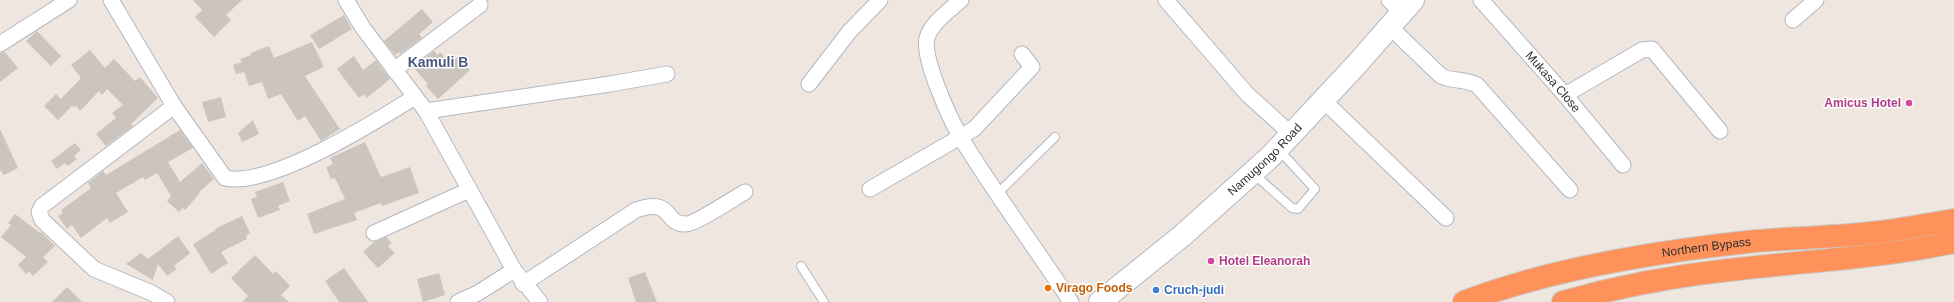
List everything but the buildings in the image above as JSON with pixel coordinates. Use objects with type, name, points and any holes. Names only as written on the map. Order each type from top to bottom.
[{"type":"highway","name":"Northern Bypass","points":[[1464,302],[1570,270],[1660,254],[1748,242],[1879,232],[1954,220]]},
{"type":"highway","name":"Northern Bypass","points":[[1563,302],[1602,291],[1728,270],[1922,249],[1954,242]]},
{"type":"main road","name":"Namugongo Road","points":[[1108,300],[1184,235],[1252,173],[1284,141],[1323,100],[1398,10]]},
{"type":"street","points":[[0,44],[69,0]]},
{"type":"street","points":[[111,0],[174,106],[225,178],[236,180],[250,179],[302,159],[364,129],[416,97]]},
{"type":"street","points":[[346,0],[363,28],[426,111],[468,190],[514,270],[523,284],[540,302]]},
{"type":"street","points":[[809,84],[849,32],[880,0]]},
{"type":"street","points":[[961,0],[935,25],[928,37],[926,48],[936,81],[960,136],[1071,302]]},
{"type":"street","points":[[1166,0],[1248,94],[1284,141]]},
{"type":"street","name":"Mukasa Close","points":[[1481,0],[1566,95],[1623,165]]},
{"type":"street","points":[[1793,20],[1816,0]]},
{"type":"street","points":[[394,70],[480,5]]},
{"type":"street","points":[[1398,10],[1441,76],[1446,79],[1466,80],[1477,85],[1570,190]]},
{"type":"street","points":[[1566,95],[1642,50],[1652,49],[1720,131]]},
{"type":"street","points":[[870,189],[974,129],[985,119],[1032,67],[1022,54]]},
{"type":"street","points":[[426,111],[667,74]]},
{"type":"street","points":[[1323,100],[1446,218]]},
{"type":"street","points":[[167,302],[152,293],[94,269],[42,220],[38,212],[42,206],[174,106]]},
{"type":"street","points":[[374,233],[468,190]]},
{"type":"street","points":[[523,284],[636,210],[649,206],[658,206],[677,223],[689,224],[745,192]]},
{"type":"street","points":[[458,302],[478,293],[514,270]]},
{"type":"lane","points":[[998,194],[1055,137]]},
{"type":"lane","points":[[1252,173],[1292,208],[1298,209],[1315,190],[1315,188],[1284,141]]},
{"type":"lane","points":[[801,266],[824,302]]},
{"type":"place","name":"Amicus Hotel","points":[[1909,103]]},
{"type":"place","name":"Hotel Eleanorah","points":[[1211,261]]},
{"type":"place","name":"Virago Foods","points":[[1048,288]]},
{"type":"place","name":"Cruch-judi","points":[[1156,290]]},
{"type":"district","name":"Kamuli B","points":[[438,62]]}]
